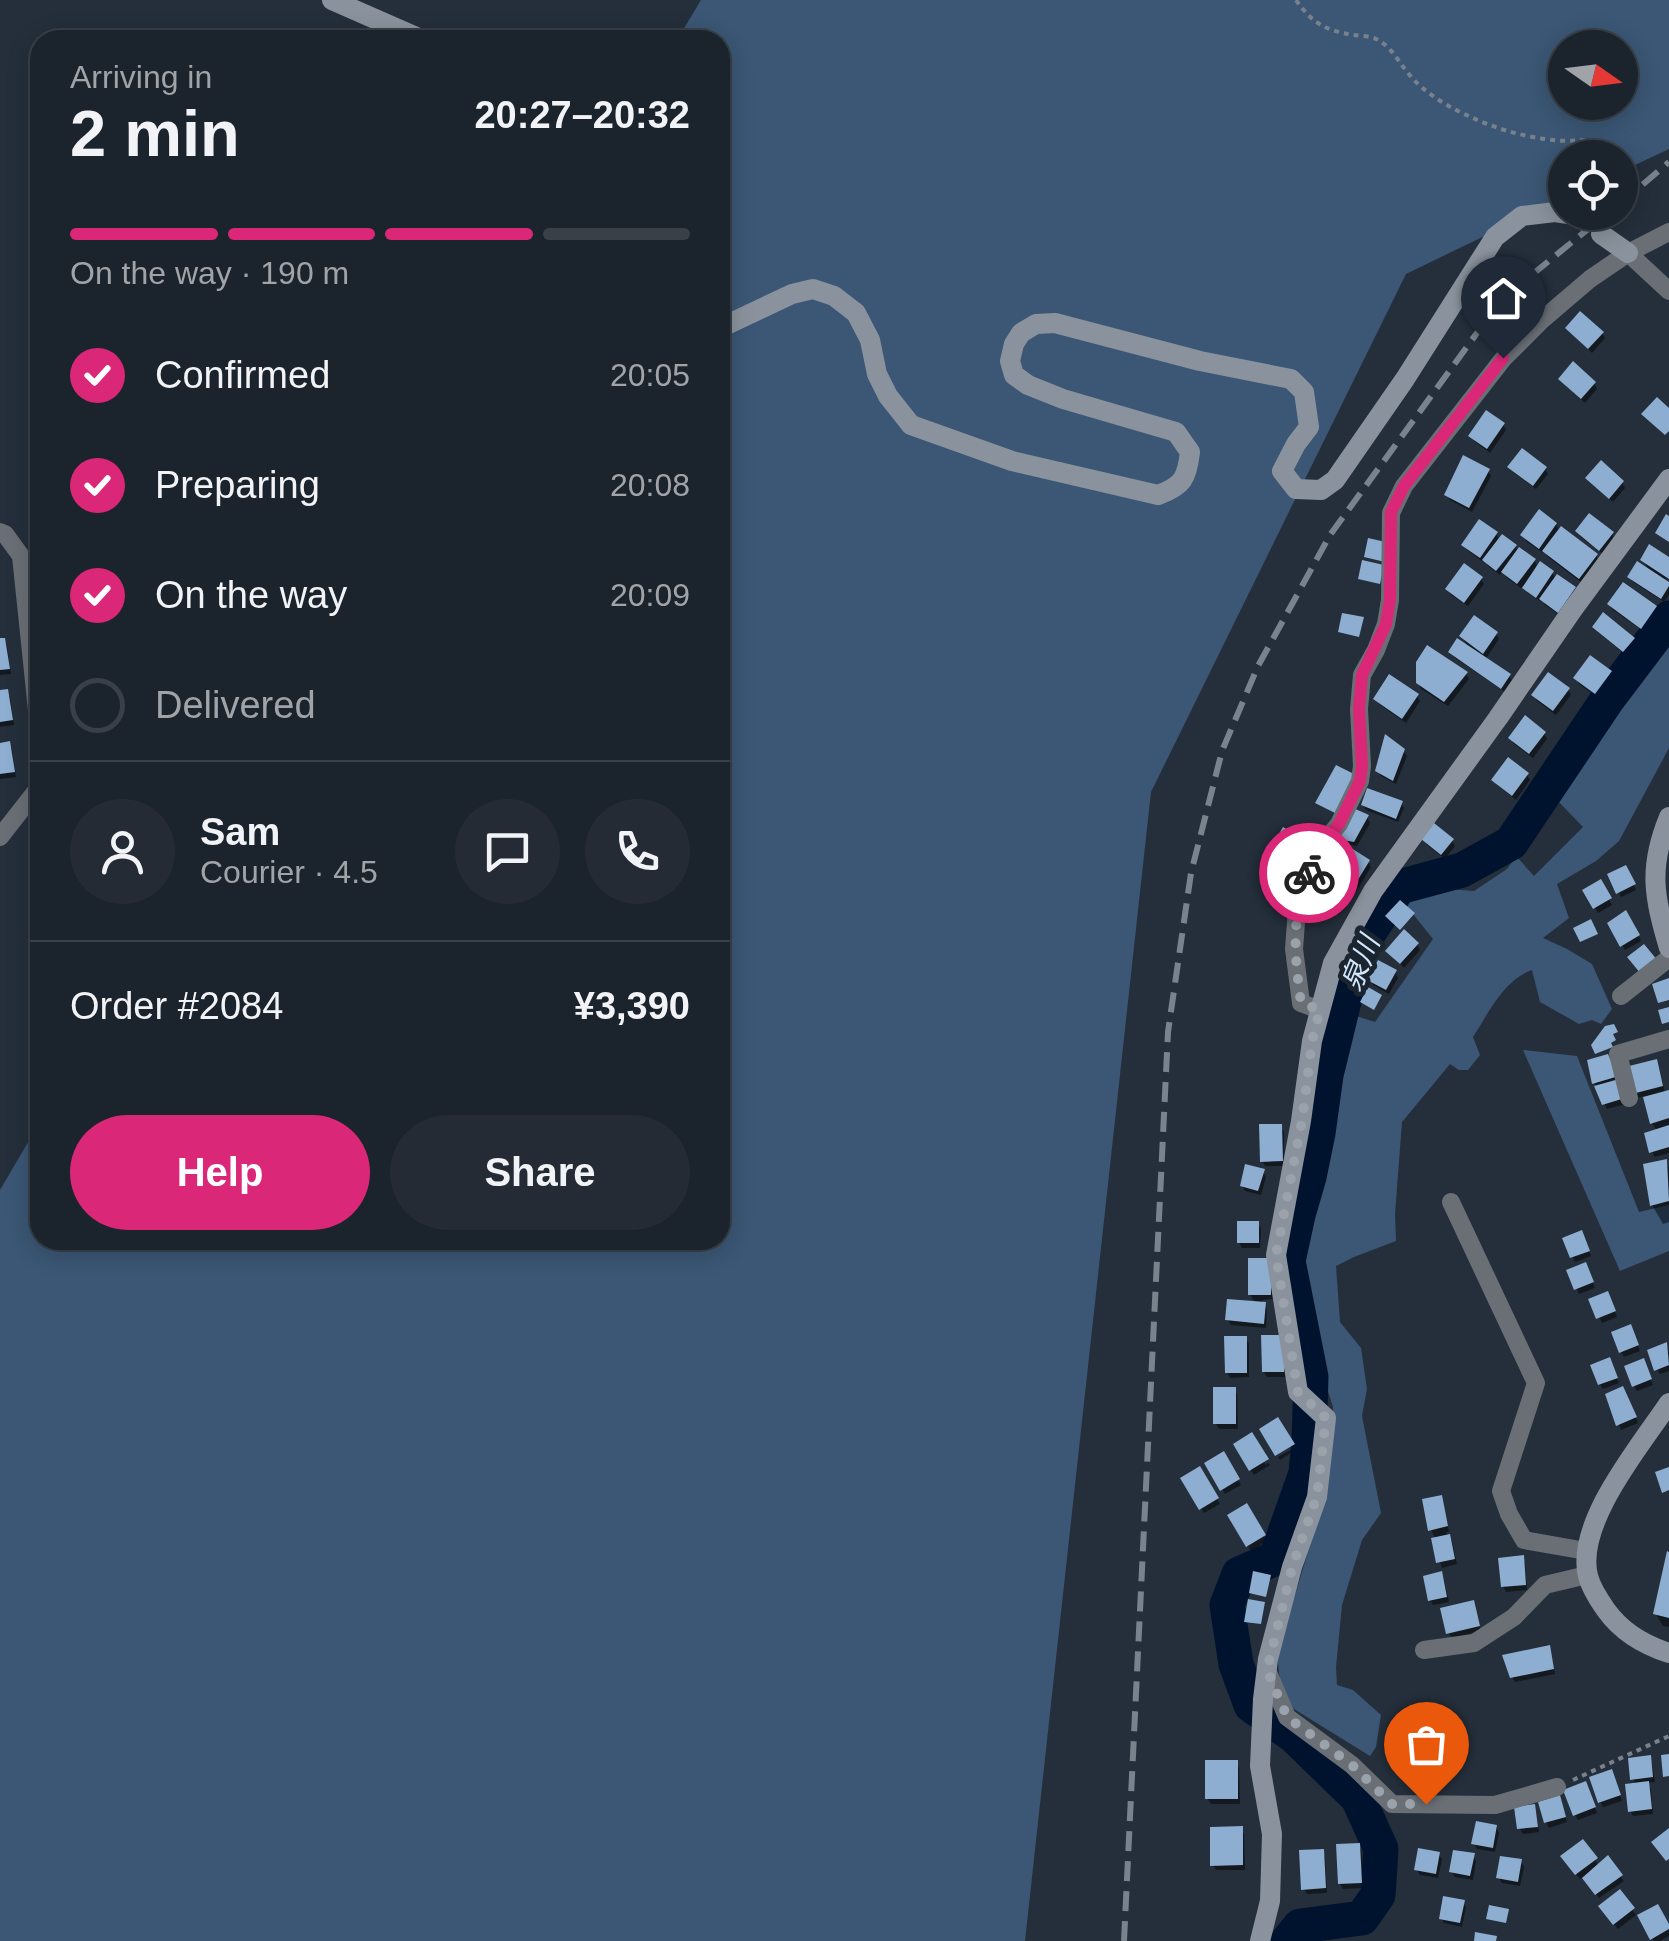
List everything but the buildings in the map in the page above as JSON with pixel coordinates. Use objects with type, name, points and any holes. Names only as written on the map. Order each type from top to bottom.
[{"type":"street","points":[[332,0],[400,30]]},
{"type":"street","points":[[730,323],[792,294],[812,290],[834,296],[856,313],[870,340],[877,374],[888,396],[911,425],[1012,461],[1158,495],[1178,488],[1188,471],[1190,452],[1176,432],[1063,400],[1028,385],[1014,375],[1010,361],[1021,333],[1036,324],[1055,323],[1200,362],[1291,378],[1304,392],[1310,426],[1282,471],[1296,489],[1322,490],[1335,480],[1405,380],[1495,237],[1522,216],[1555,212],[1575,215],[1628,253],[1669,291]]},
{"type":"street","points":[[1320,1010],[1301,1003],[1294,949],[1297,909],[1324,842],[1339,824],[1360,781],[1362,675],[1386,624],[1391,512],[1404,486],[1503,358],[1590,279],[1669,232]]},
{"type":"street","points":[[1260,1941],[1270,1901],[1272,1834],[1260,1766],[1263,1699],[1292,1568],[1317,1496],[1326,1418],[1298,1392],[1276,1255],[1320,1010],[1333,964],[1373,891],[1669,479]]},
{"type":"street","points":[[0,532],[21,556],[30,643]]},
{"type":"street","points":[[0,837],[30,799]]},
{"type":"street","points":[[1669,817],[1654,866],[1658,910],[1669,948]]},
{"type":"street","points":[[1621,996],[1669,958]]},
{"type":"street","points":[[1629,1098],[1618,1054],[1669,1038]]},
{"type":"street","points":[[1452,1202],[1536,1382],[1500,1491],[1508,1514],[1524,1540],[1586,1551]]},
{"type":"street","points":[[1669,1403],[1609,1493],[1592,1524],[1586,1551],[1588,1575],[1614,1622],[1657,1650],[1669,1653]]},
{"type":"street","points":[[1424,1650],[1474,1643],[1514,1617],[1545,1586],[1588,1575]]},
{"type":"street","points":[[1267,1670],[1287,1717],[1352,1765],[1392,1804],[1496,1805],[1557,1788]]},
{"type":"path","points":[[1296,0],[1310,18],[1326,29],[1375,39],[1396,54],[1407,72],[1427,91],[1450,107],[1498,129],[1549,140]]},
{"type":"path","points":[[1557,1788],[1669,1736]]},
{"type":"shaded area","points":[[701,0],[1669,0],[1669,149],[1638,164],[1638,140],[1548,140],[1548,205],[1406,274],[1151,792],[1025,1941],[0,1941],[0,1190],[30,1139],[30,1250],[730,1250],[730,30],[683,30]]},
{"type":"shaded area","points":[[1669,632],[1669,748],[1619,841],[1596,861],[1557,884],[1569,918],[1543,938],[1592,964],[1612,1009],[1601,1024],[1592,1020],[1579,1024],[1540,1002],[1532,970],[1513,981],[1473,1037],[1480,1055],[1468,1070],[1450,1064],[1402,1122],[1396,1241],[1336,1266],[1340,1322],[1361,1348],[1367,1389],[1362,1416],[1381,1513],[1362,1540],[1342,1605],[1337,1685],[1353,1690],[1381,1715],[1376,1747],[1370,1756],[1294,1709],[1281,1690],[1277,1654],[1326,1493],[1333,1407],[1309,1333],[1295,1262],[1350,1014],[1375,1022],[1433,939],[1405,904],[1435,888],[1474,891],[1507,869],[1516,856],[1534,876],[1583,827],[1553,796]]},
{"type":"shaded area","points":[[1523,1050],[1577,1056],[1639,1212],[1669,1205],[1669,1251],[1620,1271]]},
{"type":"waterway","name":"泉川","points":[[1288,1941],[1300,1926],[1362,1918],[1378,1895],[1381,1849],[1358,1798],[1294,1736],[1251,1705],[1236,1664],[1227,1605],[1239,1574],[1276,1558],[1306,1473],[1311,1377],[1288,1261],[1345,997],[1362,943],[1399,887],[1462,870],[1511,843],[1607,700],[1669,618]]},
{"type":"railway","points":[[1638,189],[1669,162]]},
{"type":"railway","points":[[1124,1941],[1168,1032],[1191,873],[1222,751],[1258,666],[1330,535],[1501,300],[1587,230]]},
{"type":"way so far","points":[[1309,873],[1297,909],[1294,949],[1301,1003],[1320,1010],[1276,1255],[1298,1392],[1326,1418],[1317,1496],[1292,1568],[1267,1670],[1287,1717],[1352,1765],[1392,1804],[1426,1804]]},
{"type":"route","points":[[1309,873],[1360,781],[1362,675],[1386,624],[1391,512],[1404,486],[1503,358]]}]
